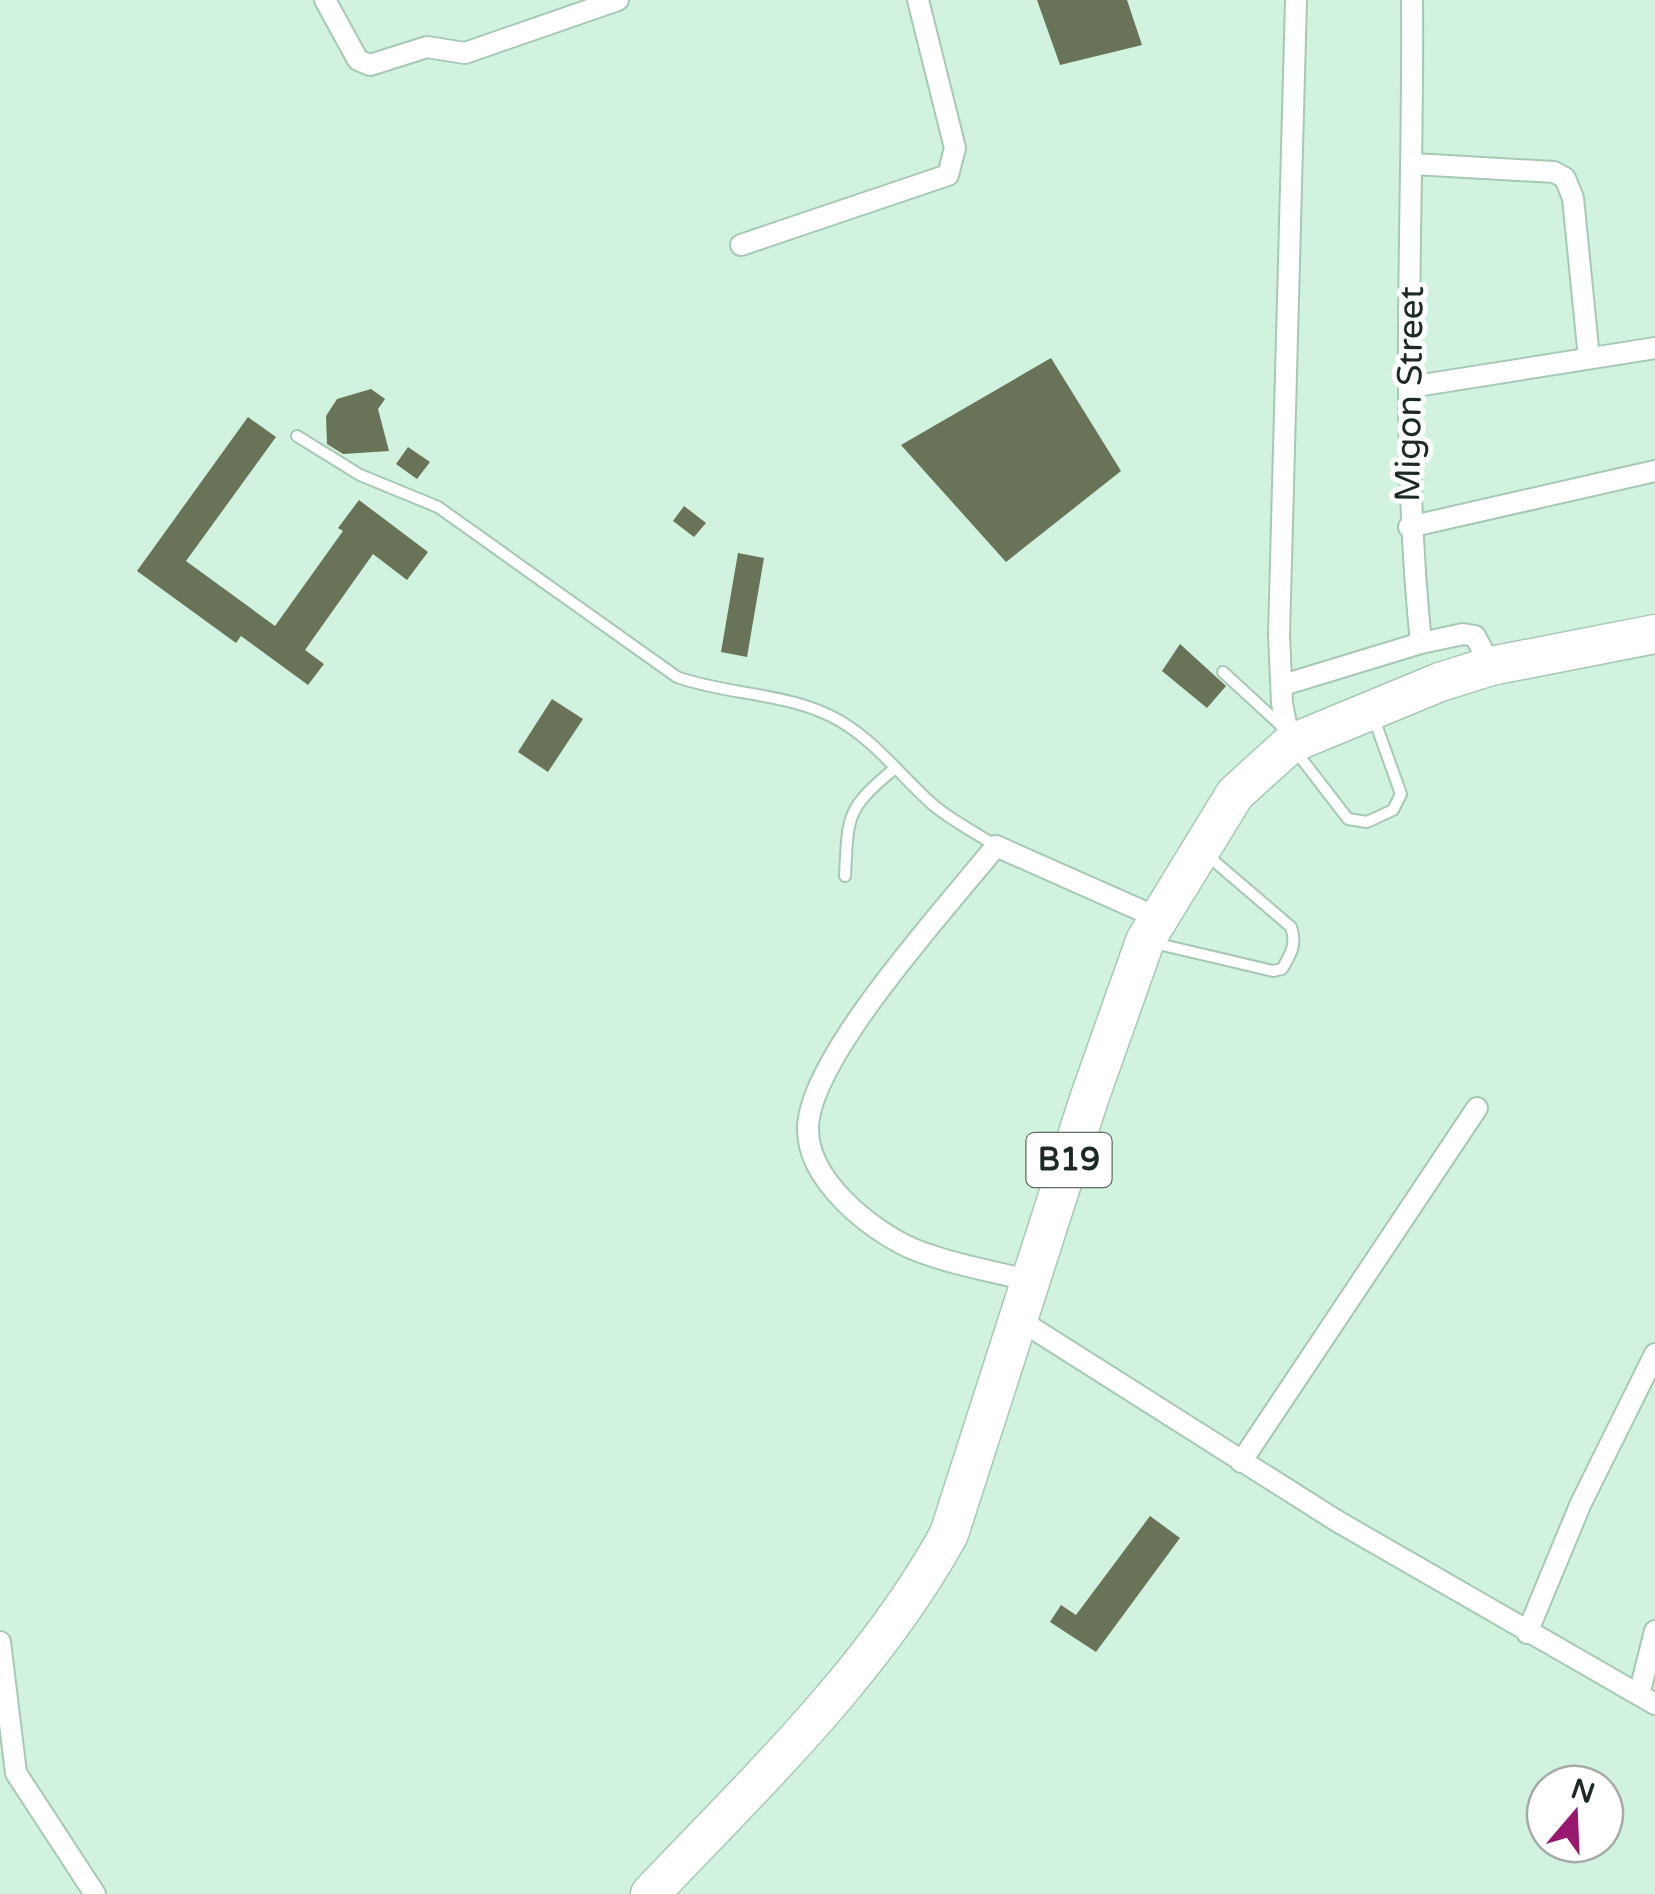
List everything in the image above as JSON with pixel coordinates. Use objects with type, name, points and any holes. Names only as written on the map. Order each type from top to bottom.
[{"type":"highway","name":"B19","points":[[650,1894],[810,1723],[924,1580],[954,1518],[1151,929],[1235,794],[1288,737],[1491,666],[1655,634]]},
{"type":"street","points":[[325,0],[358,60],[370,65],[430,46],[459,54],[618,0]]},
{"type":"street","points":[[740,245],[948,175],[955,148],[918,0]]},
{"type":"street","points":[[1288,737],[1279,635],[1296,0]]},
{"type":"street","name":"Migon Street","points":[[1412,0],[1410,527],[1421,643]]},
{"type":"street","points":[[1414,164],[1554,172],[1565,178],[1573,198],[1589,358]]},
{"type":"street","points":[[1410,387],[1655,348]]},
{"type":"street","points":[[1410,527],[1655,471]]},
{"type":"street","points":[[1283,685],[1463,634],[1475,636],[1491,666]]},
{"type":"street","points":[[1031,1280],[911,1248],[870,1221],[829,1184],[810,1147],[808,1128],[820,1083],[864,1014],[996,846],[1151,929]]},
{"type":"street","points":[[1240,1462],[1477,1108]]},
{"type":"street","points":[[1018,1319],[1240,1462],[1647,1700],[1655,1631]]},
{"type":"street","points":[[1526,1632],[1587,1488],[1655,1354]]},
{"type":"street","points":[[0,1642],[11,1783],[95,1894]]},
{"type":"lane","points":[[297,436],[360,475],[438,506],[677,677],[705,687],[786,700],[838,720],[869,740],[936,807],[996,846]]},
{"type":"lane","points":[[1223,672],[1288,737],[1348,819],[1366,822],[1393,810],[1401,794],[1371,710]]},
{"type":"lane","points":[[845,876],[850,817],[856,803],[894,769]]},
{"type":"lane","points":[[1151,929],[1273,972],[1282,969],[1288,959],[1295,938],[1290,926],[1199,848]]},
{"type":"building","points":[[1037,0],[1127,0],[1142,45],[1060,65]]},
{"type":"building","points":[[1051,358],[1121,471],[1006,562],[901,445]]},
{"type":"building","points":[[371,389],[385,399],[378,409],[389,451],[343,454],[327,444],[326,416],[337,399]]},
{"type":"building","points":[[248,417],[276,437],[186,561],[275,626],[343,531],[338,528],[359,500],[428,552],[407,580],[373,554],[305,650],[324,664],[308,685],[241,636],[236,643],[137,571]]},
{"type":"building","points":[[408,447],[430,462],[417,479],[396,464]]},
{"type":"building","points":[[684,506],[706,523],[694,537],[673,521]]},
{"type":"building","points":[[738,553],[764,558],[747,657],[721,652]]},
{"type":"building","points":[[1180,644],[1226,686],[1207,708],[1162,671]]},
{"type":"building","points":[[552,699],[583,719],[548,772],[518,752]]},
{"type":"building","points":[[1150,1516],[1180,1538],[1096,1652],[1050,1622],[1061,1605],[1076,1615]]}]
